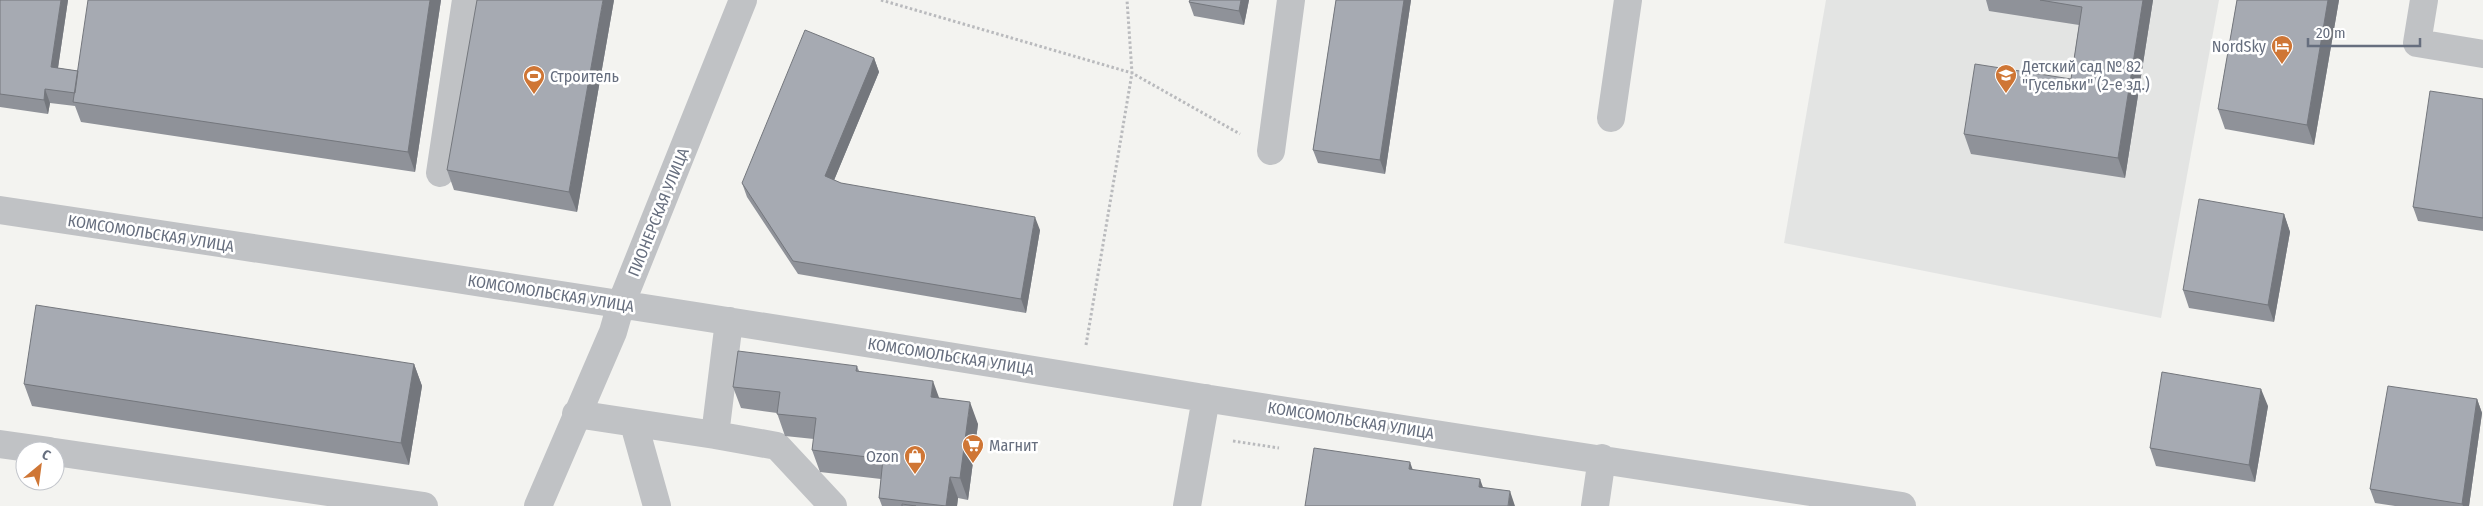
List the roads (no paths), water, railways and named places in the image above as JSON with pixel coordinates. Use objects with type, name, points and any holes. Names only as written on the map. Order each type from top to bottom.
[{"type":"street","points":[[440,173],[466,0]]},
{"type":"street","name":"ПИОНЕРСКАЯ УЛИЦА","points":[[538,506],[576,414],[613,332],[620,304],[743,0]]},
{"type":"street","points":[[1271,151],[1291,0]]},
{"type":"street","points":[[1611,118],[1628,0]]},
{"type":"street","points":[[2424,0],[2417,43],[2483,54]]},
{"type":"street","name":"КОМСОМОЛЬСКАЯ УЛИЦА","points":[[0,210],[730,321],[1080,376],[1206,398],[1902,506]]},
{"type":"street","points":[[714,435],[730,321]]},
{"type":"street","points":[[1187,506],[1206,398]]},
{"type":"street","points":[[576,414],[777,446],[833,506]]},
{"type":"street","points":[[634,424],[657,506]]},
{"type":"street","points":[[0,444],[15,446]]},
{"type":"street","points":[[65,453],[424,506]]},
{"type":"street","points":[[1595,506],[1602,458]]},
{"type":"place","name":"NordSky","points":[[2282,65]]},
{"type":"place","name":"Детский сад № 82 \"Гусельки\" (2-е зд.)","points":[[2006,94]]},
{"type":"place","name":"Строитель","points":[[534,95]]},
{"type":"place","name":"Магнит","points":[[973,464]]},
{"type":"place","name":"Ozon","points":[[915,475]]}]
